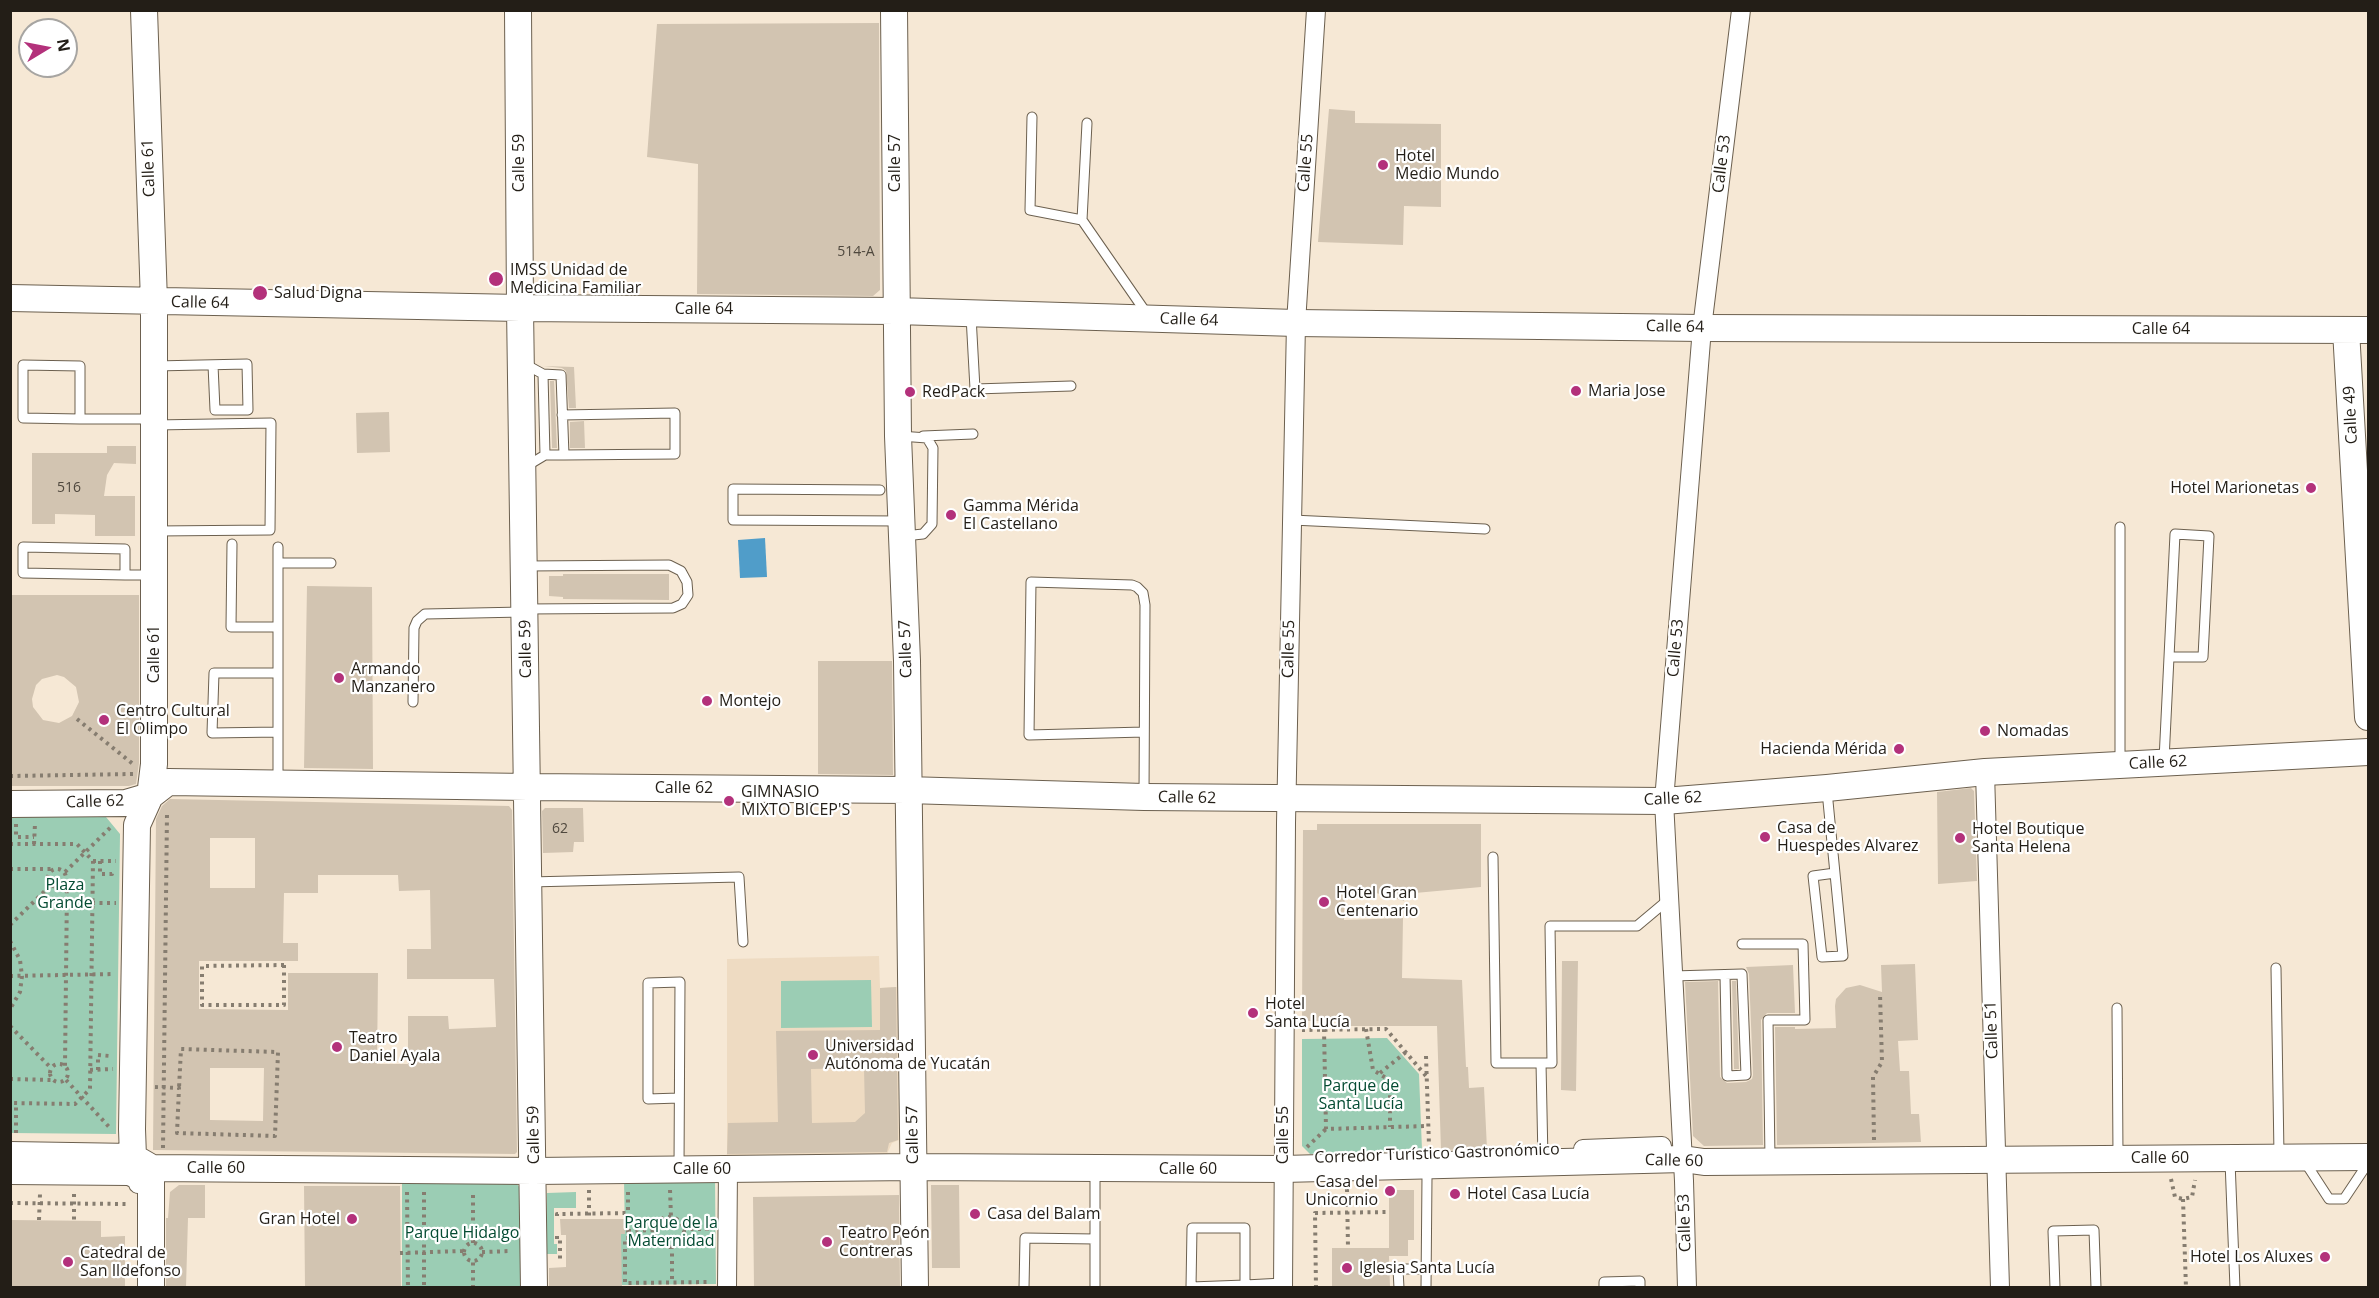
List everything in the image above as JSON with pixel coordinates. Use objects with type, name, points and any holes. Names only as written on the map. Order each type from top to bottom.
[{"type":"main road","name":"Calle 61","points":[[134,1157],[132,1129],[137,825],[159,804],[154,764],[154,302],[144,10]]},
{"type":"main road","name":"Calle 59","points":[[518,10],[534,1287]]},
{"type":"main road","name":"Calle 57","points":[[894,10],[896,311],[909,436],[900,529],[908,661],[907,790],[910,816],[915,1287]]},
{"type":"main road","name":"Calle 64","points":[[10,298],[520,308],[896,311],[1296,323],[1702,328],[2357,330]]},
{"type":"main road","name":"Calle 49","points":[[2357,330],[2368,717]]},
{"type":"main road","name":"Calle 62","points":[[10,804],[159,804],[168,782],[528,788],[907,790],[1144,797],[1287,814],[1664,801],[1985,772],[2368,752]]},
{"type":"main road","name":"Calle 60","points":[[13,1144],[134,1157],[152,1168],[676,1169],[728,1174],[912,1169],[1283,1175],[1543,1156],[1704,1162],[1770,1157],[1997,1158],[2118,1154],[2230,1162],[2291,1157],[2368,1160]]},
{"type":"main road","points":[[134,1157],[151,1181],[151,1287]]},
{"type":"street","name":"Calle 55","points":[[1283,1285],[1287,814],[1296,323],[1316,10]]},
{"type":"street","name":"Calle 53","points":[[1687,1287],[1683,1160],[1664,801],[1702,328],[1741,10]]},
{"type":"street","name":"Calle 51","points":[[1985,772],[2001,1287]]},
{"type":"street","name":"Corredor Turístico Gastronómico","points":[[1287,814],[1295,1030],[1295,1155],[1301,1159],[1429,1155],[1543,1156]]},
{"type":"street","points":[[167,1164],[533,1170],[589,1180],[627,1180],[676,1169],[912,1169],[929,1157],[1269,1159],[1275,1155],[1287,814]]},
{"type":"street","name":"Corredor Turístico Gastronómico","points":[[1770,1157],[1874,1151],[1986,1150],[1997,1158]]},
{"type":"street","points":[[2118,1154],[2291,1157]]},
{"type":"street","name":"Corredor Turístico Gastronómico","points":[[1283,1175],[1346,1178],[1426,1177],[1683,1160],[1997,1158],[2168,1167],[2198,1167],[2230,1162]]},
{"type":"street","points":[[167,1164],[416,1183],[473,1180],[533,1170]]},
{"type":"street","points":[[727,1285],[728,1174]]},
{"type":"street","points":[[10,1175],[129,1176],[138,1184]]},
{"type":"lane","points":[[1032,117],[1030,210],[1082,220]]},
{"type":"lane","points":[[1086,123],[1082,220],[1150,319]]},
{"type":"lane","points":[[971,313],[975,389],[1071,386]]},
{"type":"lane","points":[[521,362],[543,374],[561,375],[564,455]]},
{"type":"lane","points":[[153,366],[247,364],[248,410],[215,410],[213,365]]},
{"type":"lane","points":[[80,418],[80,366],[23,365],[23,418],[271,423],[270,530],[154,531]]},
{"type":"lane","points":[[543,374],[545,455]]},
{"type":"lane","points":[[522,468],[545,455],[675,454],[675,413],[562,415]]},
{"type":"lane","points":[[909,436],[974,434]]},
{"type":"lane","points":[[880,490],[733,489],[733,520],[900,529],[923,534],[934,517],[933,447],[927,438],[909,436]]},
{"type":"lane","points":[[1292,520],[1485,530]]},
{"type":"lane","points":[[2120,527],[2120,765]]},
{"type":"lane","points":[[2164,763],[2169,657],[2175,534],[2209,536],[2203,657],[2169,657]]},
{"type":"lane","points":[[232,544],[231,627],[278,627]]},
{"type":"lane","points":[[125,575],[125,549],[23,547],[23,573],[125,575],[154,575]]},
{"type":"lane","points":[[278,547],[278,784]]},
{"type":"lane","points":[[278,563],[331,563]]},
{"type":"lane","points":[[413,702],[414,628],[417,621],[425,614],[673,608],[682,604],[688,595],[687,582],[681,571],[669,565],[524,566]]},
{"type":"lane","points":[[1144,732],[1029,735],[1031,582],[1132,585],[1143,593],[1144,732],[1144,797]]},
{"type":"lane","points":[[278,672],[214,672],[212,733],[278,732]]},
{"type":"lane","points":[[1827,788],[1843,956],[1822,957],[1813,876],[1835,873]]},
{"type":"lane","points":[[1493,857],[1496,1063],[1552,1063],[1550,926],[1637,926],[1668,900]]},
{"type":"lane","points":[[529,882],[739,877],[743,942]]},
{"type":"lane","points":[[1742,944],[1803,944],[1804,1020],[1768,1020],[1770,1157]]},
{"type":"lane","points":[[2276,968],[2291,1157],[2329,1199],[2344,1199],[2368,1160]]},
{"type":"lane","points":[[1672,976],[1742,974],[1746,1075],[1727,1076],[1725,975]]},
{"type":"lane","points":[[676,1169],[679,1098],[680,982],[648,983],[648,1100],[679,1098]]},
{"type":"lane","points":[[2117,1008],[2118,1154]]},
{"type":"lane","points":[[1541,1063],[1543,1156]]},
{"type":"lane","points":[[2230,1162],[2235,1287]]},
{"type":"lane","points":[[1095,1173],[1095,1287]]},
{"type":"lane","points":[[1426,1177],[1426,1287]]},
{"type":"lane","points":[[1245,1285],[1245,1228],[1192,1228],[1191,1287],[1283,1285]]},
{"type":"lane","points":[[2055,1287],[2053,1231],[2094,1230],[2096,1287]]},
{"type":"lane","points":[[1024,1287],[1025,1238],[1095,1239]]},
{"type":"lane","points":[[1399,1287],[1398,1269],[1426,1269]]},
{"type":"lane","points":[[1604,1287],[1604,1282],[1640,1281],[1640,1287]]},
{"type":"path","points":[[77,719],[136,767]]},
{"type":"path","points":[[10,776],[134,774]]},
{"type":"path","points":[[159,804],[167,1164]]},
{"type":"path","points":[[34,844],[35,817]]},
{"type":"path","points":[[34,837],[16,837],[16,823],[35,823]]},
{"type":"path","points":[[65,872],[112,826]]},
{"type":"path","points":[[10,844],[76,844],[93,861],[120,861]]},
{"type":"path","points":[[13,1144],[13,1103],[75,1104],[90,1089],[93,861]]},
{"type":"path","points":[[100,861],[100,874],[112,874],[113,861]]},
{"type":"path","points":[[10,869],[57,868],[65,872]]},
{"type":"path","points":[[51,885],[48,877],[52,869]]},
{"type":"path","points":[[51,885],[60,887],[64,884],[65,872]]},
{"type":"path","points":[[10,1079],[52,1080],[60,1083],[66,1080],[69,1074],[65,1066],[67,887],[64,884]]},
{"type":"path","points":[[10,925],[51,885]]},
{"type":"path","points":[[92,903],[119,903]]},
{"type":"path","points":[[10,941],[20,960],[22,976],[20,992],[10,1009]]},
{"type":"path","points":[[202,966],[284,966],[284,1005],[202,1005],[202,984],[202,966]]},
{"type":"path","points":[[10,976],[118,975]]},
{"type":"path","points":[[1874,1151],[1873,1077],[1882,1062],[1880,994]]},
{"type":"path","points":[[10,1026],[51,1068]]},
{"type":"path","points":[[1324,1029],[1326,1129]]},
{"type":"path","points":[[1366,1029],[1373,1070],[1380,1073],[1390,1086],[1390,1128]]},
{"type":"path","points":[[1295,1030],[1386,1029],[1426,1076]]},
{"type":"path","points":[[181,1049],[278,1052],[275,1136],[177,1133],[179,1088],[181,1049]]},
{"type":"path","points":[[1380,1073],[1406,1052]]},
{"type":"path","points":[[98,1070],[98,1055],[110,1056],[110,1069]]},
{"type":"path","points":[[1426,1056],[1429,1155]]},
{"type":"path","points":[[51,1068],[60,1064],[65,1066]]},
{"type":"path","points":[[51,1068],[52,1080]]},
{"type":"path","points":[[90,1070],[117,1069]]},
{"type":"path","points":[[66,1080],[116,1134]]},
{"type":"path","points":[[151,1087],[179,1088]]},
{"type":"path","points":[[1313,1141],[1326,1129],[1428,1126]]},
{"type":"path","points":[[2168,1167],[2175,1197],[2183,1199],[2192,1197],[2198,1167]]},
{"type":"path","points":[[671,1217],[676,1169]]},
{"type":"path","points":[[39,1220],[40,1175]]},
{"type":"path","points":[[74,1175],[74,1220]]},
{"type":"path","points":[[1346,1178],[1348,1248]]},
{"type":"path","points":[[473,1180],[473,1243]]},
{"type":"path","points":[[589,1180],[589,1219]]},
{"type":"path","points":[[627,1180],[628,1238],[625,1238],[624,1281],[727,1285]]},
{"type":"path","points":[[416,1183],[424,1252],[424,1287]]},
{"type":"path","points":[[408,1287],[408,1252],[416,1183]]},
{"type":"path","points":[[2183,1199],[2186,1287]]},
{"type":"path","points":[[10,1203],[130,1204],[130,1215]]},
{"type":"path","points":[[1316,1287],[1315,1213],[1389,1212]]},
{"type":"path","points":[[557,1222],[557,1214],[628,1213]]},
{"type":"path","points":[[666,1217],[679,1221],[683,1229],[681,1239],[672,1246],[659,1243],[654,1230],[658,1222],[666,1217]]},
{"type":"path","points":[[683,1229],[727,1228]]},
{"type":"path","points":[[557,1230],[557,1239],[560,1239],[560,1262]]},
{"type":"path","points":[[628,1231],[654,1230]]},
{"type":"path","points":[[464,1251],[466,1246],[473,1243],[478,1244],[482,1252]]},
{"type":"path","points":[[672,1246],[672,1282]]},
{"type":"path","points":[[400,1252],[464,1251]]},
{"type":"path","points":[[464,1251],[468,1259],[473,1261]]},
{"type":"path","points":[[482,1252],[505,1251]]},
{"type":"path","points":[[473,1261],[480,1257],[482,1252]]},
{"type":"path","points":[[473,1261],[473,1287]]},
{"type":"shaded area","name":"Universidad Autónoma de Yucatán","points":[[879,956],[880,988],[897,987],[899,1140],[892,1143],[887,1154],[727,1156],[727,959]]},
{"type":"green space","name":"Plaza Grande","points":[[11,817],[106,817],[120,834],[116,1134],[11,1133]]},
{"type":"green space","points":[[871,980],[872,1027],[781,1028],[781,981]]},
{"type":"green space","name":"Parque de Santa Lucía","points":[[1387,1038],[1419,1074],[1422,1150],[1310,1154],[1302,1146],[1302,1039]]},
{"type":"green space","name":"Parque Hidalgo","points":[[402,1179],[513,1179],[520,1188],[522,1287],[402,1287]]},
{"type":"green space","name":"Parque de la Maternidad","points":[[624,1180],[715,1180],[716,1284],[621,1285],[621,1234],[625,1234]]},
{"type":"green space","points":[[576,1192],[576,1208],[554,1208],[554,1244],[557,1244],[557,1254],[547,1254],[547,1193]]},
{"type":"water","points":[[765,538],[767,577],[740,578],[738,540]]},
{"type":"building","points":[[879,23],[880,290],[873,296],[697,294],[698,164],[647,157],[657,24]]},
{"type":"building","name":"Hotel Medio Mundo","points":[[1329,109],[1355,111],[1355,123],[1441,124],[1441,207],[1404,206],[1403,245],[1318,242]]},
{"type":"building","points":[[543,366],[574,367],[576,408],[569,408],[566,371],[562,368]]},
{"type":"building","points":[[550,381],[554,381],[557,448],[552,448]]},
{"type":"building","points":[[389,412],[390,452],[357,453],[356,413]]},
{"type":"building","points":[[584,421],[585,448],[570,448],[570,422]]},
{"type":"building","points":[[107,446],[136,446],[136,464],[114,463],[107,475],[104,496],[135,496],[135,536],[95,536],[95,515],[55,514],[55,524],[32,524],[32,453],[107,453]]},
{"type":"building","points":[[563,574],[669,574],[669,600],[563,599],[563,597],[549,596],[549,576],[563,576]]},
{"type":"building","name":"Armando Manzanero","points":[[307,586],[372,587],[373,769],[304,768]]},
{"type":"building","name":"Centro Cultural El Olimpo","points":[[10,595],[139,595],[139,763],[136,784],[129,786],[10,786]],"holes":[[[57,675],[64,677],[76,687],[79,702],[72,716],[59,723],[43,720],[33,707],[32,699],[36,685],[42,679]]]},
{"type":"building","points":[[818,661],[892,661],[893,775],[818,774]]},
{"type":"building","name":"Hotel Boutique Santa Helena","points":[[1971,788],[1974,791],[1977,881],[1938,884],[1937,792]]},
{"type":"building","points":[[170,799],[509,806],[512,810],[517,1152],[515,1154],[153,1150],[156,819],[162,806]],"holes":[[[210,838],[255,838],[255,888],[210,888]],[[318,875],[398,875],[399,891],[430,890],[431,949],[407,949],[407,979],[494,979],[496,1027],[449,1029],[448,1016],[408,1016],[408,1064],[377,1064],[378,973],[288,973],[288,1010],[199,1009],[199,961],[298,961],[298,943],[283,943],[284,893],[318,893]],[[210,1068],[264,1068],[263,1121],[210,1120]]]},
{"type":"building","points":[[545,808],[583,808],[584,842],[574,842],[573,852],[543,853],[542,811]]},
{"type":"building","points":[[1317,824],[1481,824],[1481,887],[1404,894],[1404,901],[1345,884],[1344,920],[1403,918],[1402,978],[1462,980],[1469,1088],[1484,1087],[1487,1149],[1441,1150],[1437,1026],[1346,1026],[1347,1021],[1302,1021],[1303,830],[1317,830]]},
{"type":"building","points":[[1562,961],[1578,961],[1576,1091],[1561,1090]]},
{"type":"building","points":[[1915,964],[1918,1040],[1898,1041],[1900,1071],[1909,1071],[1911,1114],[1919,1114],[1921,1142],[1777,1145],[1775,1027],[1836,1028],[1836,999],[1846,988],[1860,985],[1882,992],[1881,965]]},
{"type":"building","points":[[1793,965],[1795,1013],[1767,1013],[1761,1020],[1763,1145],[1704,1146],[1693,1136],[1685,982],[1718,981],[1720,1077],[1727,1083],[1746,1082],[1752,1079],[1753,1075],[1749,974],[1746,967]]},
{"type":"building","points":[[1732,981],[1736,981],[1739,1069],[1734,1069]]},
{"type":"building","points":[[896,987],[898,1140],[889,1143],[887,1152],[727,1154],[728,1123],[778,1122],[776,1031],[880,1030],[880,988]],"holes":[[[864,1068],[865,1113],[855,1122],[812,1123],[811,1069]]]},
{"type":"building","points":[[179,1185],[205,1185],[205,1218],[188,1218],[186,1287],[166,1287],[166,1218],[168,1218],[170,1192]]},
{"type":"building","points":[[931,1185],[959,1185],[960,1268],[932,1268]]},
{"type":"building","name":"Gran Hotel","points":[[304,1186],[400,1186],[401,1287],[305,1287]]},
{"type":"building","points":[[1389,1190],[1414,1190],[1414,1240],[1408,1240],[1408,1256],[1389,1256],[1390,1287],[1332,1287],[1332,1248],[1389,1248]]},
{"type":"building","name":"Teatro Peón Contreras","points":[[899,1195],[900,1287],[754,1287],[753,1197]]},
{"type":"building","points":[[560,1219],[625,1219],[625,1234],[621,1234],[622,1287],[549,1287],[549,1268],[566,1267],[566,1235],[561,1235]]},
{"type":"building","name":"Catedral de San Ildefonso","points":[[10,1220],[101,1221],[101,1237],[125,1236],[125,1287],[10,1287]]},
{"type":"place","name":"Hotel Medio Mundo","points":[[1383,165]]},
{"type":"place","name":"IMSS Unidad de Medicina Familiar","points":[[496,279]]},
{"type":"place","name":"Salud Digna","points":[[260,293]]},
{"type":"place","name":"Maria Jose","points":[[1576,391]]},
{"type":"place","name":"RedPack","points":[[910,392]]},
{"type":"place","name":"Hotel Marionetas","points":[[2311,488]]},
{"type":"place","name":"Gamma Mérida El Castellano","points":[[951,515]]},
{"type":"place","name":"Armando Manzanero","points":[[339,678]]},
{"type":"place","name":"Montejo","points":[[707,701]]},
{"type":"place","name":"Centro Cultural El Olimpo","points":[[104,720]]},
{"type":"place","name":"Nomadas","points":[[1985,731]]},
{"type":"place","name":"Hacienda Mérida","points":[[1899,749]]},
{"type":"place","name":"GIMNASIO MIXTO BICEP'S","points":[[729,801]]},
{"type":"place","name":"Casa de Huespedes Alvarez","points":[[1765,837]]},
{"type":"place","name":"Hotel Boutique Santa Helena","points":[[1960,838]]},
{"type":"place","name":"Hotel Gran Centenario","points":[[1324,902]]},
{"type":"place","name":"Hotel Santa Lucía","points":[[1253,1013]]},
{"type":"place","name":"Teatro Daniel Ayala","points":[[337,1047]]},
{"type":"place","name":"Universidad Autónoma de Yucatán","points":[[813,1055]]},
{"type":"place","name":"Casa del Unicornio","points":[[1390,1191]]},
{"type":"place","name":"Hotel Casa Lucía","points":[[1455,1194]]},
{"type":"place","name":"Casa del Balam","points":[[975,1214]]},
{"type":"place","name":"Gran Hotel","points":[[352,1219]]},
{"type":"place","name":"Teatro Peón Contreras","points":[[827,1242]]},
{"type":"place","name":"Hotel Los Aluxes","points":[[2325,1257]]},
{"type":"place","name":"Catedral de San Ildefonso","points":[[68,1262]]},
{"type":"place","name":"Iglesia Santa Lucía","points":[[1347,1268]]}]
